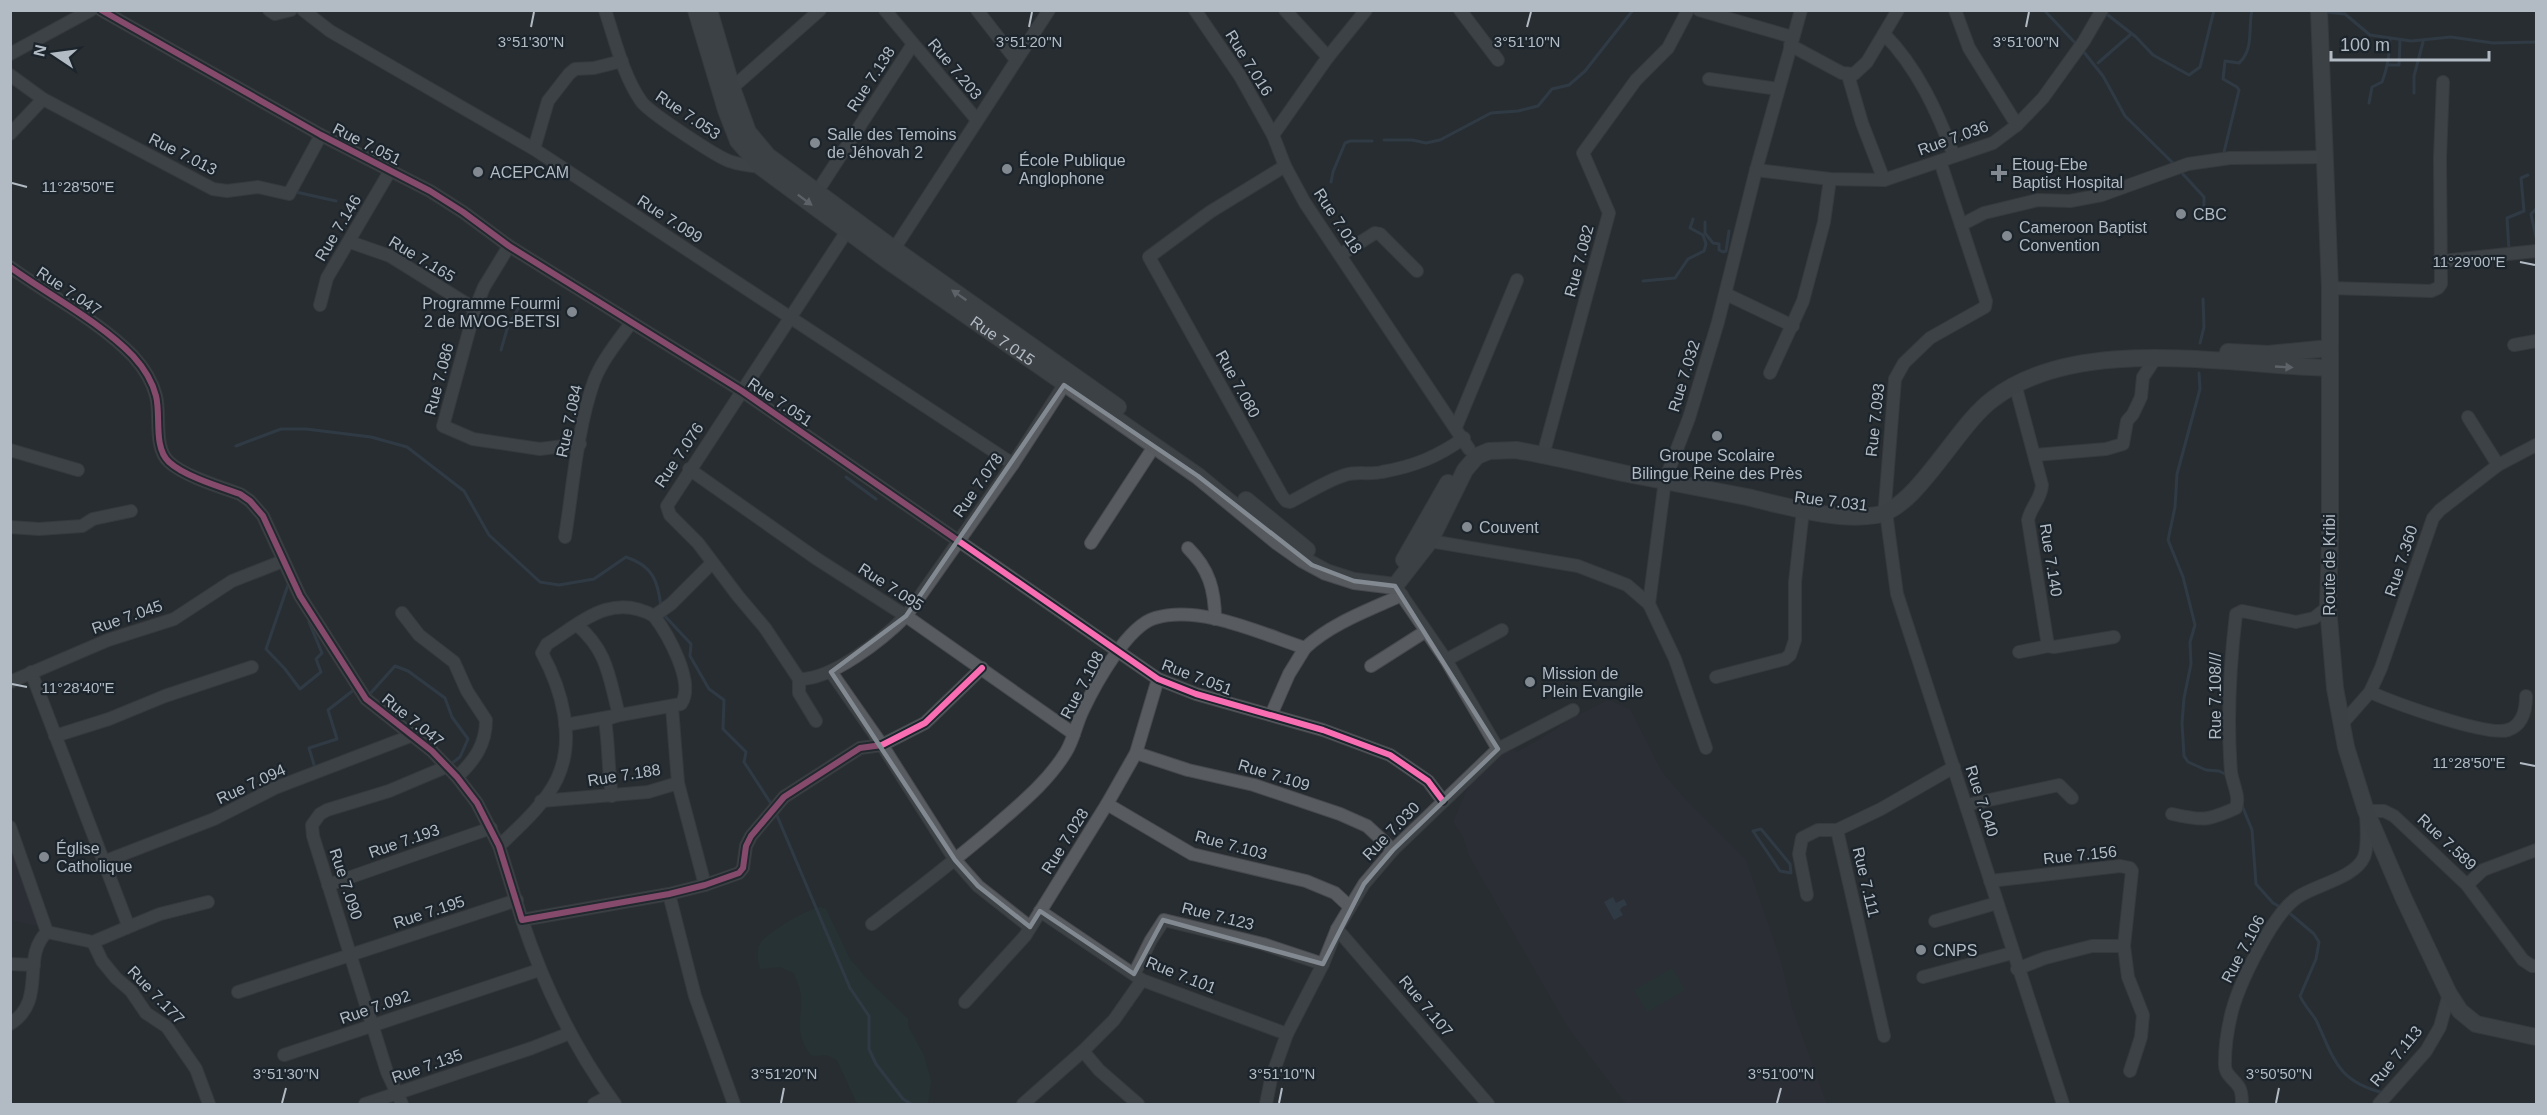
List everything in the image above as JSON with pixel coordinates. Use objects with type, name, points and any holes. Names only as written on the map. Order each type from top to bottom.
[{"type":"main road","name":"Rue 7.015","points":[[696,10],[726,110],[738,141],[761,167],[1064,385],[1198,476],[1278,542],[1312,566],[1354,581],[1396,587]]},
{"type":"main road","name":"Rue 7.015","points":[[709,10],[732,88],[748,132],[768,156],[894,249],[1204,468],[1312,554],[1343,570],[1396,587]]},
{"type":"main road","name":"Route de Kribi","points":[[2319,15],[2330,288],[2328,607],[2335,688],[2341,725],[2353,774],[2366,811],[2449,994],[2460,1011],[2476,1024],[2536,1037]]},
{"type":"main road","name":"Rue 7.031","points":[[1467,444],[1513,441],[1803,510],[1856,516],[1886,509],[1906,500],[1977,412],[2015,384],[2040,373],[2094,361],[2268,354],[2330,348]]},
{"type":"main road","name":"Rue 7.031","points":[[1886,509],[1947,433],[1978,399],[2020,374],[2048,363],[2095,354],[2199,356],[2329,368]]},
{"type":"main road","points":[[1396,587],[1408,555],[1467,444]]},
{"type":"main road","name":"Rue 7.031","points":[[1396,587],[1430,541],[1466,470],[1477,456],[1489,451],[1516,450],[1834,504],[1886,509]]},
{"type":"street","points":[[10,54],[91,10]]},
{"type":"street","name":"Rue 7.051","points":[[101,10],[321,135],[455,206],[509,246],[742,392],[1158,679],[1196,694],[1350,739],[1390,755],[1428,781],[1443,801]]},
{"type":"street","points":[[269,10],[275,14],[291,10]]},
{"type":"street","name":"Rue 7.099","points":[[303,10],[330,32],[534,149],[1013,464]]},
{"type":"street","name":"Rue 7.053","points":[[606,10],[622,61],[634,91],[643,104],[657,116],[728,160],[761,167]]},
{"type":"street","points":[[732,88],[820,10]]},
{"type":"street","name":"Rue 7.203","points":[[885,10],[977,120]]},
{"type":"street","points":[[977,10],[1016,60]]},
{"type":"street","points":[[894,249],[1049,10]]},
{"type":"street","name":"Rue 7.016","points":[[1195,10],[1240,76],[1273,135]]},
{"type":"street","points":[[1285,10],[1328,57]]},
{"type":"street","points":[[1273,135],[1328,57],[1366,10]]},
{"type":"street","points":[[1460,10],[1498,60]]},
{"type":"street","name":"Rue 7.082","points":[[1545,448],[1609,213],[1583,153],[1636,80],[1668,48],[1688,10]]},
{"type":"street","points":[[1699,10],[1791,41],[1848,75],[1854,74],[1867,62],[1898,10]]},
{"type":"street","name":"Rue 7.032","points":[[1649,604],[1667,476],[1689,418],[1726,294],[1756,170],[1801,10]]},
{"type":"street","points":[[1955,10],[1969,48],[2018,125]]},
{"type":"street","name":"Rue 7.036","points":[[1756,170],[1830,179],[1884,180],[1993,143],[2018,125],[2043,98],[2102,10]]},
{"type":"street","points":[[1884,34],[1896,46],[1922,84],[1954,156]]},
{"type":"street","name":"Rue 7.138","points":[[817,192],[913,44]]},
{"type":"street","points":[[534,149],[548,101],[569,74],[575,69],[594,68],[622,61]]},
{"type":"street","name":"Rue 7.013","points":[[10,75],[43,99],[213,189],[227,191],[258,187],[289,194],[321,135]]},
{"type":"street","points":[[1848,75],[1862,123],[1884,180]]},
{"type":"street","points":[[1709,78],[1778,89]]},
{"type":"street","points":[[2330,288],[2431,291],[2438,288],[2442,261],[2440,158],[2443,82]]},
{"type":"street","points":[[10,134],[43,99]]},
{"type":"street","name":"Rue 7.018","points":[[1273,135],[1285,166],[1305,203],[1467,444]]},
{"type":"street","points":[[1940,161],[1961,225],[1984,213],[2038,200],[2070,201],[2102,195],[2188,164],[2230,158],[2326,157]]},
{"type":"street","name":"Rue 7.080","points":[[1285,166],[1210,212],[1149,257],[1282,496],[1290,502],[1345,475],[1358,472],[1380,473],[1440,456],[1467,444]]},
{"type":"street","name":"Rue 7.146","points":[[320,305],[327,278],[390,171]]},
{"type":"street","points":[[1770,373],[1803,302],[1818,245],[1830,179]]},
{"type":"street","name":"Rue 7.093","points":[[1886,509],[1895,379],[1898,370],[1930,339],[1985,307],[1986,302],[1961,225]]},
{"type":"street","name":"Rue 7.076","points":[[816,722],[799,693],[799,679],[765,628],[698,543],[668,512],[668,501],[848,231]]},
{"type":"street","points":[[1340,255],[1375,233],[1380,234],[1417,271]]},
{"type":"street","name":"Rue 7.165","points":[[350,242],[390,256],[475,309]]},
{"type":"street","name":"Rue 7.086","points":[[509,246],[484,287],[475,309],[443,426],[473,439],[540,449],[580,444]]},
{"type":"street","points":[[2442,261],[2536,251]]},
{"type":"street","name":"Rue 7.047","points":[[10,267],[41,290],[76,311],[133,356],[149,376],[156,397],[162,451],[165,457],[176,467],[250,501],[263,516],[300,596],[366,699],[413,735],[457,777],[477,803],[499,846],[539,970],[570,1033],[612,1100]]},
{"type":"street","points":[[1456,427],[1516,280]]},
{"type":"street","points":[[1726,294],[1793,326]]},
{"type":"street","name":"Rue 7.084","points":[[565,537],[580,444],[594,380],[609,352],[631,323]]},
{"type":"street","points":[[2514,345],[2536,341]]},
{"type":"street","points":[[2035,455],[2106,449],[2123,444],[2127,421],[2141,397],[2143,377],[2155,359]]},
{"type":"street","name":"Rue 7.140","points":[[2015,384],[2042,485],[2042,495],[2029,513],[2028,520],[2048,646]]},
{"type":"street","name":"Rue 7.078","points":[[799,679],[808,679],[831,672],[891,630],[906,616],[1013,464],[1064,385]]},
{"type":"street","points":[[2468,417],[2498,465]]},
{"type":"street","points":[[1091,543],[1155,445]]},
{"type":"street","name":"Rue 7.360","points":[[2341,725],[2370,692],[2405,602],[2433,518],[2498,465],[2536,445]]},
{"type":"street","points":[[10,450],[78,470]]},
{"type":"street","name":"Rue 7.095","points":[[689,469],[817,559],[982,668],[1074,734]]},
{"type":"street","name":"Rue 7.040","points":[[1886,509],[1897,594],[1902,614],[2063,1104]]},
{"type":"street","points":[[1716,677],[1785,659],[1790,655],[1795,640],[1795,582],[1803,510]]},
{"type":"street","points":[[10,527],[39,529],[82,526],[93,519],[131,511]]},
{"type":"street","points":[[1430,541],[1578,566],[1627,585],[1649,604],[1675,659],[1706,748]]},
{"type":"street","points":[[1188,548],[1200,560],[1212,582],[1215,619]]},
{"type":"street","name":"Rue 7.045","points":[[10,682],[108,640],[174,619],[231,581],[283,561]]},
{"type":"street","points":[[654,616],[670,604],[712,562]]},
{"type":"street","points":[[1271,716],[1289,674],[1305,648],[1315,638],[1396,587],[1446,660],[1498,749]]},
{"type":"street","name":"Rue 7.108///","points":[[2172,814],[2200,820],[2211,819],[2236,808],[2238,801],[2232,774],[2231,698],[2232,647],[2236,614],[2242,611],[2296,621],[2314,618],[2328,607]]},
{"type":"street","points":[[499,846],[541,801],[557,780],[560,771],[565,725],[558,685],[543,653],[547,644],[607,608],[629,608],[654,616],[676,650],[683,675],[685,699],[681,704],[565,725]]},
{"type":"street","points":[[402,613],[419,635],[454,662],[467,691],[486,720],[482,745],[470,765],[457,777]]},
{"type":"street","name":"Rue 7.108","points":[[872,924],[955,860],[1035,790],[1058,765],[1084,708],[1118,652],[1132,634],[1152,618],[1194,615],[1215,619],[1305,648]]},
{"type":"street","points":[[577,625],[592,638],[600,650],[619,715]]},
{"type":"street","points":[[1446,660],[1502,630]]},
{"type":"street","points":[[1371,666],[1426,631]]},
{"type":"street","points":[[2019,652],[2114,637]]},
{"type":"street","points":[[55,736],[109,719],[165,696],[252,668]]},
{"type":"street","points":[[522,920],[669,894],[739,873],[751,836],[784,797],[860,748],[882,745],[925,723],[982,668]]},
{"type":"street","points":[[31,672],[127,921],[126,928]]},
{"type":"street","points":[[831,672],[882,745],[955,860],[978,886],[1030,927]]},
{"type":"street","name":"Rue 7.028","points":[[965,1002],[1030,927],[1107,804],[1136,753],[1158,679]]},
{"type":"street","points":[[2370,692],[2409,708],[2505,731],[2514,727],[2521,719],[2526,710],[2526,696]]},
{"type":"street","points":[[672,707],[678,783]]},
{"type":"street","name":"Rue 7.030","points":[[1266,1104],[1271,1079],[1287,1034],[1323,964],[1337,929],[1364,884],[1393,850],[1498,749],[1573,710]]},
{"type":"street","points":[[612,796],[607,768],[610,752],[605,720],[619,715]]},
{"type":"street","name":"Rue 7.094","points":[[103,862],[214,819],[275,788],[413,735]]},
{"type":"street","name":"Rue 7.109","points":[[1136,753],[1188,770],[1254,785],[1340,814],[1367,826],[1393,850]]},
{"type":"street","name":"Rue 7.090","points":[[400,1099],[373,1026],[313,836],[312,825],[320,814],[411,783],[446,767]]},
{"type":"street","name":"Rue 7.111","points":[[1884,1036],[1837,830],[1881,809],[1954,767]]},
{"type":"street","name":"Rue 7.188","points":[[541,801],[648,792],[678,783],[705,885]]},
{"type":"street","points":[[1966,805],[2059,784],[2072,798]]},
{"type":"street","name":"Rue 7.103","points":[[1107,804],[1192,854],[1306,881],[1335,892],[1350,907]]},
{"type":"street","name":"Rue 7.589","points":[[2366,811],[2384,811],[2394,816],[2467,885],[2483,870],[2536,850]]},
{"type":"street","name":"Rue 7.106","points":[[2242,1104],[2241,1089],[2226,1074],[2224,1062],[2236,997],[2258,953],[2287,906],[2299,896],[2341,876],[2364,858],[2366,811]]},
{"type":"street","points":[[10,827],[47,932]]},
{"type":"street","name":"Rue 7.193","points":[[328,885],[491,828]]},
{"type":"street","points":[[1807,895],[1799,854],[1802,838],[1818,830],[1837,830]]},
{"type":"street","name":"Rue 7.156","points":[[1990,881],[2120,866],[2130,868],[2132,871],[2124,946]]},
{"type":"street","points":[[2467,885],[2523,960],[2536,966]]},
{"type":"street","points":[[669,894],[695,996],[734,1104]]},
{"type":"street","name":"Rue 7.195","points":[[238,992],[517,900]]},
{"type":"street","points":[[47,932],[93,942],[160,914],[208,902]]},
{"type":"street","points":[[1935,921],[1997,903]]},
{"type":"street","name":"Rue 7.101","points":[[1040,911],[1138,977],[1287,1034]]},
{"type":"street","name":"Rue 7.123","points":[[1023,1104],[1114,1020],[1138,977],[1151,940],[1164,920],[1263,944],[1323,964]]},
{"type":"street","name":"Rue 7.107","points":[[1337,929],[1488,1104]]},
{"type":"street","points":[[10,1024],[23,1013],[29,1002],[36,945],[47,932]]},
{"type":"street","name":"Rue 7.177","points":[[93,942],[102,961],[131,992],[146,1013],[167,1028],[196,1069],[209,1104]]},
{"type":"street","points":[[2017,969],[2045,958],[2092,946],[2124,946],[2128,977],[2143,1015],[2141,1036],[2130,1071]]},
{"type":"street","points":[[1923,977],[2012,953]]},
{"type":"street","points":[[10,964],[34,966]]},
{"type":"street","name":"Rue 7.092","points":[[284,1055],[539,970]]},
{"type":"street","name":"Rue 7.113","points":[[2379,1104],[2426,1051],[2440,1027],[2449,994]]},
{"type":"street","name":"Rue 7.135","points":[[365,1104],[400,1099],[570,1033]]},
{"type":"street","points":[[1083,1051],[1099,1070],[1138,1104]]},
{"type":"street","points":[[594,1104],[612,1100]]},
{"type":"highlighted area","points":[[1064,385],[1198,476],[1312,565],[1354,581],[1395,586],[1498,749],[1393,850],[1364,884],[1323,964],[1163,920],[1134,974],[1040,911],[1030,927],[978,886],[955,860],[831,672],[906,616]]},
{"type":"shaded area","points":[[1608,700],[1630,709],[1662,772],[1685,799],[1746,860],[1781,961],[1792,1008],[1827,1104],[1626,1104],[1567,1026],[1468,854],[1463,837],[1453,822],[1469,785],[1511,745],[1517,752],[1570,719]]},
{"type":"shaded area","points":[[11,827],[46,928],[11,920]]},
{"type":"shaded area","points":[[821,907],[826,909],[850,959],[908,1019],[908,1026],[924,1056],[931,1081],[928,1104],[857,1104],[837,1060],[827,1055],[812,1056],[806,1048],[800,1028],[801,993],[794,973],[780,967],[760,969],[758,951],[762,941],[790,921]]},
{"type":"shaded area","points":[[1672,968],[1685,990],[1647,1012],[1634,990]]},
{"type":"water","points":[[1613,897],[1616,903],[1624,899],[1627,905],[1620,910],[1623,915],[1614,920],[1604,902]]},
{"type":"waterway","points":[[1384,140],[1412,140],[1426,143],[1440,140],[1491,113],[1518,111],[1538,106],[1552,89],[1569,85],[1585,71],[1633,10]]},
{"type":"waterway","points":[[2044,10],[2078,46]]},
{"type":"waterway","points":[[2104,12],[2136,37],[2153,55],[2189,75],[2200,67],[2214,10]]},
{"type":"waterway","points":[[2224,152],[2239,90],[2223,79],[2225,61],[2239,63],[2244,58],[2249,45],[2252,10]]},
{"type":"waterway","points":[[2325,12],[2345,14],[2370,35],[2411,41],[2451,37],[2493,43],[2536,42]]},
{"type":"waterway","points":[[2098,63],[2130,35]]},
{"type":"waterway","points":[[2369,103],[2372,87],[2382,82],[2384,77],[2390,39]]},
{"type":"waterway","points":[[2389,65],[2399,65],[2400,40]]},
{"type":"waterway","points":[[2414,93],[2414,76],[2423,42]]},
{"type":"waterway","points":[[2083,51],[2103,76],[2125,116],[2174,164]]},
{"type":"waterway","points":[[1331,182],[1345,143],[1372,141]]},
{"type":"waterway","points":[[2181,172],[2204,197],[2204,215]]},
{"type":"waterway","points":[[2509,251],[2507,218],[2524,211],[2521,178],[2528,175]]},
{"type":"waterway","points":[[296,192],[336,201]]},
{"type":"waterway","points":[[2536,209],[2531,214],[2536,237]]},
{"type":"waterway","points":[[1643,281],[1675,278],[1688,259],[1704,251],[1706,244],[1703,235],[1690,228],[1693,219]]},
{"type":"waterway","points":[[1705,222],[1705,233],[1713,243],[1719,244],[1719,250],[1723,252],[1726,251],[1729,231]]},
{"type":"waterway","points":[[2200,343],[2204,327],[2203,299]]},
{"type":"waterway","points":[[501,350],[508,326],[521,304]]},
{"type":"waterway","points":[[2199,373],[2200,389],[2177,474],[2175,507],[2168,540],[2183,577],[2195,625],[2190,642],[2191,664],[2184,698],[2182,723],[2184,756],[2188,762],[2206,770],[2219,771],[2227,775]]},
{"type":"waterway","points":[[236,446],[281,429],[306,429],[371,437],[407,447],[464,491],[489,535],[540,582],[559,585],[594,579],[626,557],[648,570],[656,582],[661,607]]},
{"type":"waterway","points":[[846,477],[876,499]]},
{"type":"waterway","points":[[288,585],[266,649],[300,689],[321,672],[316,659],[322,653],[309,622]]},
{"type":"waterway","points":[[662,613],[691,644],[690,656],[709,689],[724,700],[723,729],[746,752],[744,762],[772,805]]},
{"type":"waterway","points":[[368,696],[395,666],[408,671],[445,698],[452,717],[468,739],[460,757],[451,764]]},
{"type":"waterway","points":[[315,768],[309,748],[337,739],[328,710],[355,689]]},
{"type":"waterway","points":[[2241,803],[2252,830],[2256,884],[2273,903],[2282,908]]},
{"type":"waterway","points":[[775,811],[850,988],[869,1016],[869,1049],[876,1064],[903,1099],[911,1104]]},
{"type":"waterway","points":[[1761,829],[1790,864],[1791,873],[1780,871],[1753,831],[1761,829]]},
{"type":"waterway","points":[[2287,911],[2314,934],[2319,942],[2316,959],[2300,996],[2316,1020],[2333,1057],[2346,1075],[2368,1088],[2384,1093]]},
{"type":"cycle path","points":[[101,10],[321,135],[430,191],[509,246],[742,391],[1158,679],[1196,694],[1323,730],[1390,755],[1428,781],[1443,801]]},
{"type":"cycle path","points":[[10,267],[105,331],[137,361],[147,374],[154,390],[159,440],[164,456],[169,462],[193,476],[240,494],[250,501],[263,516],[300,596],[366,699],[432,751],[457,777],[477,803],[499,846],[522,920],[669,894],[739,873],[743,868],[746,846],[751,836],[784,797],[860,748],[882,745],[925,723],[982,668]]},
{"type":"place","name":"Salle des Temoins de Jéhovah 2","points":[[815,143]]},
{"type":"place","name":"École Publique Anglophone","points":[[1007,169]]},
{"type":"place","name":"ACEPCAM","points":[[478,172]]},
{"type":"place","name":"Etoug-Ebe Baptist Hospital","points":[[1999,173]]},
{"type":"place","name":"CBC","points":[[2181,214]]},
{"type":"place","name":"Cameroon Baptist Convention","points":[[2007,236]]},
{"type":"place","name":"Programme Fourmi 2 de MVOG-BETSI","points":[[572,312]]},
{"type":"place","name":"Groupe Scolaire Bilingue Reine des Près","points":[[1717,436]]},
{"type":"place","name":"Couvent","points":[[1467,527]]},
{"type":"place","name":"Mission de Plein Evangile","points":[[1530,682]]},
{"type":"place","name":"Église Catholique","points":[[44,857]]},
{"type":"place","name":"CNPS","points":[[1921,950]]}]
